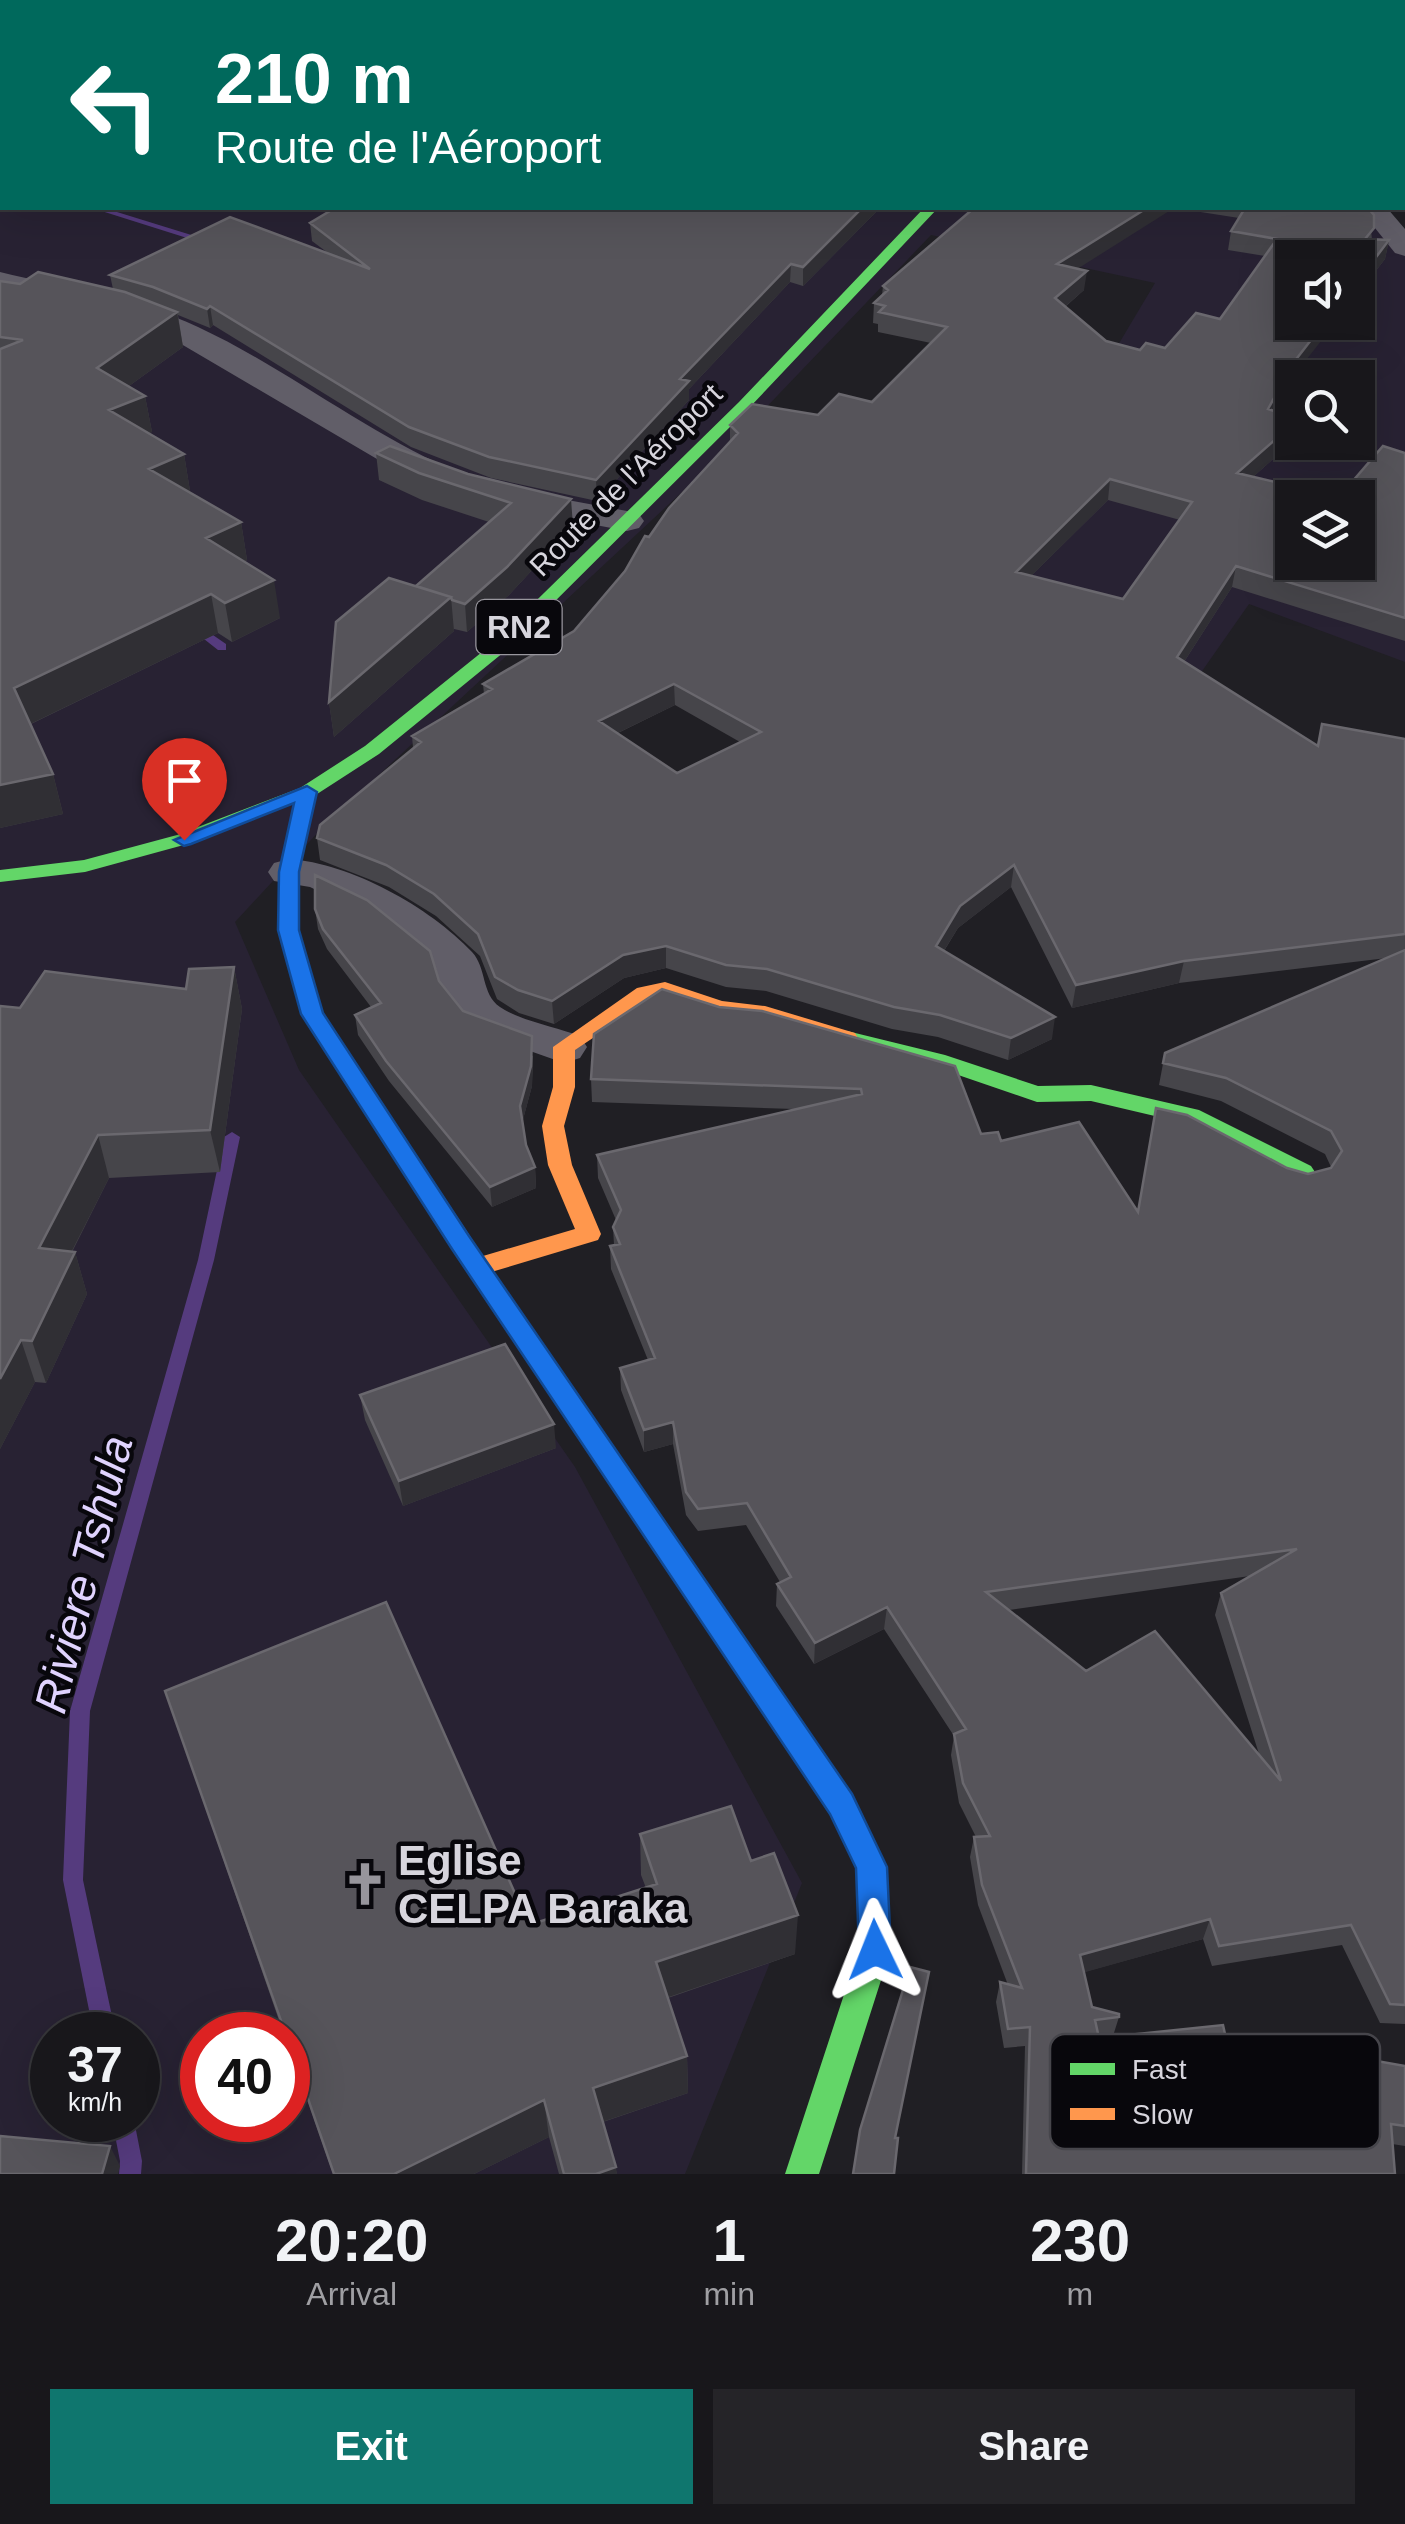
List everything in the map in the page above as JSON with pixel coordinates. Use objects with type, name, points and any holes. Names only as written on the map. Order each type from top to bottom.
[{"type":"main road","name":"Route de l'Aéroport","points":[[0,876],[85,866],[184,840],[307,792],[372,750],[498,648],[758,392],[930,210]]},
{"type":"main road","points":[[307,792],[289,872],[289,930],[312,1014],[841,1804],[871,1867],[875,1950],[802,2174]]},
{"type":"main road","points":[[478,1267],[590,1234],[560,1165],[553,1126],[564,1087],[564,1047],[645,992],[665,989],[720,1008],[765,1013],[888,1051],[938,1060],[1037,1094],[1091,1093],[1199,1118],[1303,1172]]},
{"type":"street","points":[[1375,210],[1405,247]]},
{"type":"street","points":[[1404,282],[1405,263]]},
{"type":"street","points":[[0,281],[103,306],[190,334],[406,462],[475,488],[551,508],[627,521]]},
{"type":"street","points":[[289,872],[318,874],[387,907],[456,963],[467,999],[484,1018],[564,1047]]},
{"type":"shaded area","points":[[0,210],[1378,210],[1405,231],[1405,662],[1249,604],[1193,684],[927,591],[1062,439],[1155,283],[931,235],[713,463],[322,828],[235,922],[299,1070],[575,1467],[802,1883],[685,2174],[0,2174]]},
{"type":"building","points":[[332,210],[860,210],[803,267],[791,264],[680,379],[689,381],[596,480],[489,457],[409,427],[210,306],[207,309],[110,275],[230,217],[370,269],[310,223]]},
{"type":"building","points":[[972,210],[1144,210],[1057,264],[1087,271],[1055,298],[1106,341],[1140,350],[1146,343],[1165,348],[1196,313],[1220,319],[1275,242],[1275,340],[1311,340],[1296,360],[1275,360],[1275,396],[1268,409],[1275,411],[1275,440],[1237,473],[1275,482],[1275,578],[1236,566],[1177,657],[1318,746],[1322,724],[1405,739],[1405,934],[1184,961],[1076,985],[1014,865],[960,906],[936,946],[1055,1017],[1011,1038],[940,1015],[894,1007],[767,969],[726,965],[666,946],[623,955],[552,1001],[518,990],[495,977],[478,934],[434,894],[386,865],[317,838],[320,825],[421,742],[412,736],[492,689],[483,684],[574,631],[625,571],[645,536],[649,537],[669,508],[738,433],[730,425],[752,404],[818,415],[839,394],[872,402],[947,327],[879,312],[885,306],[874,303],[888,290],[883,286]],"holes":[[[1110,479],[1192,502],[1123,599],[1016,572]],[[674,684],[761,732],[677,773],[599,721]]]},
{"type":"building","points":[[1244,210],[1370,210],[1374,215],[1374,228],[1365,239],[1389,240],[1375,259],[1375,240],[1276,240],[1231,231]]},
{"type":"building","points":[[38,272],[125,292],[177,312],[97,368],[145,396],[109,410],[184,454],[149,469],[241,522],[206,538],[274,580],[225,603],[211,594],[14,688],[53,774],[0,785],[0,349],[23,340],[0,337],[0,281],[20,284]]},
{"type":"building","points":[[390,446],[468,474],[571,499],[507,567],[465,604],[416,586],[511,503],[419,473],[376,453]]},
{"type":"building","points":[[1383,446],[1405,453],[1405,618],[1282,580],[1375,580],[1375,480],[1354,480],[1375,460]]},
{"type":"building","points":[[389,578],[451,597],[329,702],[336,622]]},
{"type":"building","points":[[315,875],[367,900],[430,951],[439,981],[463,1011],[532,1036],[531,1066],[520,1106],[526,1145],[535,1167],[490,1187],[386,1061],[355,1015],[381,1003],[323,929],[315,909]]},
{"type":"building","points":[[1405,950],[1405,2005],[1390,2004],[1351,1925],[1219,1946],[1210,1919],[1080,1955],[1092,2007],[1119,2017],[1095,2020],[1098,2034],[1050,2034],[1050,2149],[1380,2149],[1380,2062],[1405,2066],[1405,2126],[1391,2124],[1395,2174],[1026,2174],[1030,2027],[1008,2029],[1000,1982],[1022,1988],[982,1885],[974,1837],[990,1836],[963,1783],[954,1734],[966,1729],[887,1607],[815,1643],[777,1584],[791,1577],[747,1503],[698,1509],[686,1492],[673,1422],[644,1430],[620,1368],[655,1358],[610,1246],[620,1244],[613,1227],[621,1210],[597,1155],[862,1094],[861,1089],[591,1079],[594,1034],[662,989],[719,1007],[762,1011],[955,1066],[981,1134],[998,1132],[1001,1141],[1079,1122],[1138,1212],[1156,1108],[1187,1115],[1287,1168],[1308,1174],[1331,1168],[1342,1151],[1331,1131],[1226,1078],[1163,1063],[1165,1053]],"holes":[[[1297,1549],[1221,1593],[1281,1781],[1155,1631],[1086,1671],[986,1592]]]},
{"type":"building","points":[[234,967],[210,1130],[98,1135],[39,1248],[75,1252],[32,1341],[21,1340],[0,1379],[0,1006],[20,1008],[45,971],[186,989],[189,969]]},
{"type":"building","points":[[505,1344],[554,1424],[399,1481],[360,1395]]},
{"type":"building","name":"Eglise CELPA Baraka","points":[[386,1602],[529,1925],[657,1884],[640,1834],[731,1806],[751,1861],[774,1853],[798,1915],[656,1962],[687,2056],[593,2088],[616,2167],[596,2174],[564,2174],[544,2100],[394,2174],[334,2174],[310,2105],[310,2012],[278,2012],[165,1691]]},
{"type":"building","points":[[910,1967],[929,1972],[895,2138],[894,2174],[853,2174],[860,2130]]},
{"type":"building","points":[[1223,2025],[1225,2034],[1137,2034]]},
{"type":"building","points":[[0,2136],[30,2139],[30,2142],[110,2146],[102,2174],[0,2174]]},
{"type":"waterway","points":[[103,210],[209,242]]},
{"type":"waterway","points":[[194,626],[222,647]]},
{"type":"waterway","name":"Riviere Tshula","points":[[100,2012],[73,1880],[80,1711],[206,1260],[232,1137]]},
{"type":"waterway","name":"Riviere Tshula","points":[[127,2142],[130,2174]]},
{"type":"traffic: fast","points":[[0,876],[85,866],[184,839],[307,792],[372,750],[498,648],[744,405],[929,210]]},
{"type":"traffic: fast","points":[[847,1038],[937,1060],[1037,1094],[1091,1093],[1199,1118],[1303,1172]]},
{"type":"traffic: fast","points":[[472,1259],[841,1804],[871,1867],[875,1949],[802,2174]]},
{"type":"traffic: slow","points":[[307,792],[289,872],[289,930],[312,1014],[472,1259]]},
{"type":"traffic: slow","points":[[478,1267],[589,1234],[560,1165],[553,1126],[564,1087],[564,1047],[645,993],[665,989],[720,1008],[765,1013],[847,1038]]},
{"type":"place","name":"Eglise CELPA Baraka","points":[[365,1884]]},
{"type":"route","points":[[184,840],[307,792],[289,872],[289,930],[312,1014],[461,1243],[841,1804],[871,1867],[875,1950]]}]
